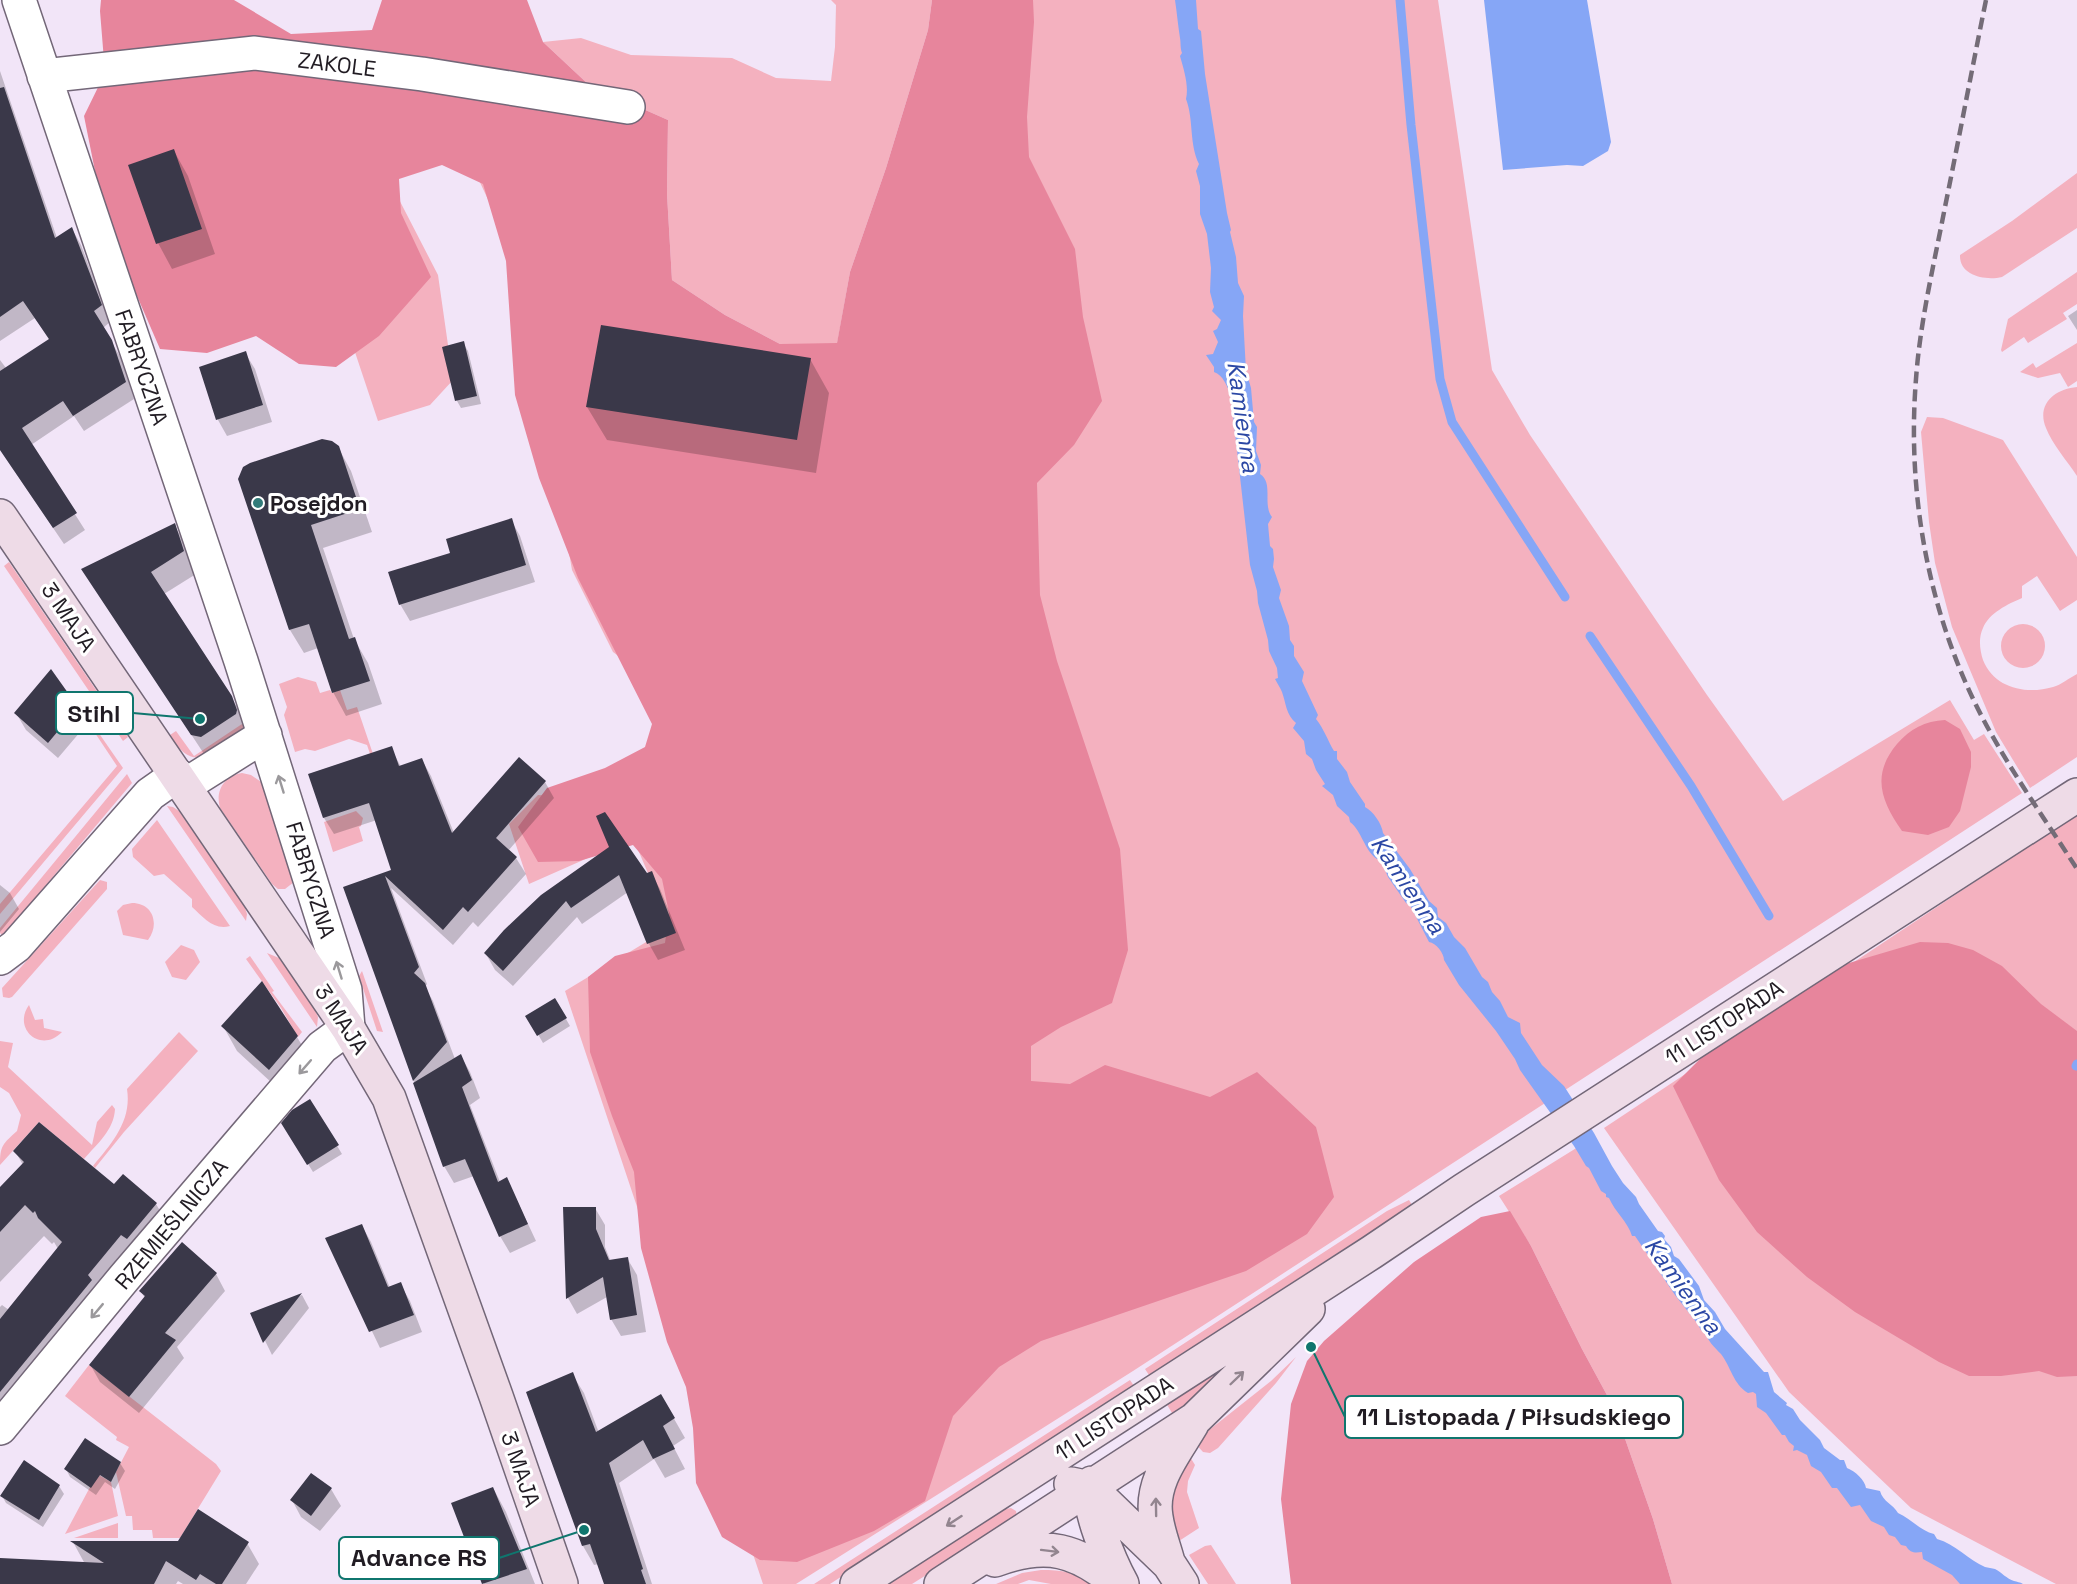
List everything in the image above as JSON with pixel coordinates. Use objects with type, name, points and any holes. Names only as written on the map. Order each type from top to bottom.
[{"type":"street","name":"FABRYCZNA","points":[[19,0],[265,735],[345,990],[348,1028]]},
{"type":"street","name":"ZAKOLE","points":[[44,76],[255,53],[422,74],[628,107]]},
{"type":"street","name":"3 MAJA","points":[[0,516],[348,1028],[389,1098],[561,1584]]},
{"type":"street","points":[[0,958],[16,946],[150,794],[180,781],[265,735]]},
{"type":"street","name":"11 LISTOPADA","points":[[857,1584],[2077,795]]},
{"type":"street","name":"RZEMIEŚLNICZA","points":[[0,1428],[124,1278],[322,1047],[348,1028]]},
{"type":"street","name":"11 LISTOPADA","points":[[947,1580],[1195,1419],[1290,1326],[1372,1252]]},
{"type":"street","points":[[1122,1584],[1112,1568],[1103,1542],[1090,1488],[1113,1441],[1139,1401]]},
{"type":"street","points":[[1176,1574],[1156,1518],[1155,1496],[1160,1477],[1195,1419]]},
{"type":"street","points":[[1003,1490],[1051,1483],[1090,1488],[1176,1574]]},
{"type":"street","points":[[947,1580],[1014,1553],[1035,1550],[1077,1556],[1097,1566],[1118,1584]]},
{"type":"shaded area","points":[[101,0],[234,0],[291,34],[372,30],[382,0],[527,0],[543,42],[589,85],[668,120],[667,194],[672,280],[725,315],[780,344],[837,343],[850,272],[886,168],[928,30],[932,0],[1033,0],[1034,22],[1027,117],[1029,157],[1075,249],[1083,317],[1102,401],[1074,445],[1037,483],[1040,595],[1057,661],[1120,849],[1128,950],[1112,1003],[1061,1027],[1031,1046],[1031,1081],[1070,1084],[1105,1065],[1210,1097],[1257,1072],[1316,1127],[1334,1197],[1307,1234],[1246,1271],[1041,1341],[999,1367],[953,1416],[925,1501],[874,1531],[797,1562],[760,1560],[722,1537],[696,1483],[693,1428],[686,1387],[667,1342],[641,1248],[634,1172],[590,1052],[588,977],[615,956],[665,943],[669,913],[662,879],[633,845],[579,861],[538,862],[518,827],[547,788],[605,768],[645,747],[652,724],[578,578],[539,478],[515,395],[506,261],[483,184],[442,165],[399,179],[401,213],[431,277],[379,336],[336,367],[299,364],[256,336],[207,353],[160,349],[131,282],[99,191],[84,116],[105,73]]},
{"type":"shaded area","points":[[831,0],[932,0],[928,30],[886,168],[850,272],[837,344],[780,344],[725,315],[672,280],[667,194],[668,120],[589,85],[543,42],[581,38],[631,55],[732,58],[776,78],[831,81],[836,5]]},
{"type":"shaded area","points":[[941,0],[1438,0],[1492,370],[1530,435],[1707,695],[1783,801],[1950,700],[1974,740],[1984,734],[2022,793],[1133,1371],[796,1584],[763,1584],[565,991],[671,927],[633,838],[529,884],[509,824],[538,795],[559,796],[667,737],[646,677],[613,652],[572,570],[520,268],[462,144],[390,182],[438,275],[453,380],[430,405],[378,421],[255,53],[628,107],[580,426],[839,473]]},
{"type":"shaded area","points":[[2077,173],[2077,228],[2002,277],[1981,277],[1964,268],[1960,255],[2012,221]]},
{"type":"shaded area","points":[[2077,272],[2077,304],[2063,313],[2067,319],[2028,343],[2024,337],[2002,352],[2008,319]]},
{"type":"shaded area","points":[[2077,343],[2077,381],[2068,387],[2060,373],[2038,378],[2020,372],[2033,363],[2036,368]]},
{"type":"shaded area","points":[[2077,387],[2077,476],[2049,434],[2044,412],[2046,405],[2055,395]]},
{"type":"shaded area","points":[[1927,417],[1943,418],[2003,440],[2077,557],[2077,600],[2060,611],[2037,576],[2022,586],[2022,598],[1994,613],[1980,636],[1981,653],[1988,670],[2003,683],[2012,687],[2043,689],[2056,686],[2077,674],[2077,757],[2030,788],[1996,732],[1952,627],[1935,563],[1929,522],[1921,432]]},
{"type":"shaded area","points":[[9,562],[128,737],[123,741],[4,566]]},
{"type":"shaded area","points":[[2023,624],[2038,631],[2045,646],[2038,661],[2023,668],[2008,661],[2001,646],[2008,631]]},
{"type":"shaded area","points":[[298,677],[316,682],[320,693],[340,690],[347,710],[357,707],[387,795],[384,795],[367,745],[349,739],[315,751],[305,749],[295,752],[284,715],[287,707],[279,684]]},
{"type":"shaded area","points":[[87,716],[123,768],[0,914],[0,904],[117,766],[85,718]]},
{"type":"shaded area","points":[[251,718],[250,725],[198,758],[185,753],[170,735],[176,731],[194,756]]},
{"type":"shaded area","points":[[1945,720],[1960,729],[1971,752],[1971,767],[1960,811],[1949,827],[1928,835],[1902,831],[1884,798],[1882,777],[1884,766],[1889,755],[1907,734],[1924,724]]},
{"type":"shaded area","points":[[242,773],[251,775],[264,784],[294,882],[285,889],[278,889],[272,884],[220,808],[219,796],[222,785],[230,777]]},
{"type":"shaded area","points":[[127,774],[132,783],[3,936],[0,928]]},
{"type":"shaded area","points":[[167,806],[179,811],[244,905],[247,914],[246,921]]},
{"type":"shaded area","points":[[356,811],[363,818],[359,827],[363,841],[333,852],[324,822]]},
{"type":"shaded area","points":[[2077,814],[2077,1584],[2056,1584],[1911,1508],[1789,1392],[1604,1128]]},
{"type":"shaded area","points":[[157,820],[230,926],[219,927],[209,922],[192,907],[192,899],[164,874],[154,876],[133,857],[132,849]]},
{"type":"shaded area","points":[[100,880],[107,882],[107,889],[12,997],[3,997],[2,988]]},
{"type":"shaded area","points":[[132,903],[145,907],[152,916],[154,927],[148,940],[123,935],[117,911],[123,905]]},
{"type":"shaded area","points":[[1920,942],[1948,943],[1973,950],[2002,966],[2041,1004],[2077,1031],[2077,1376],[2057,1377],[2039,1371],[2001,1376],[1969,1376],[1939,1362],[1855,1312],[1807,1277],[1757,1232],[1719,1180],[1673,1086],[1702,1057],[1812,980],[1849,963]]},
{"type":"shaded area","points":[[181,945],[194,950],[200,962],[186,980],[172,977],[165,962]]},
{"type":"shaded area","points":[[267,953],[279,958],[314,1008],[318,1017],[317,1027]]},
{"type":"shaded area","points":[[250,956],[274,991],[272,992],[302,1032],[298,1037],[281,1008],[246,959]]},
{"type":"shaded area","points":[[362,971],[383,1032],[377,1031],[359,976]]},
{"type":"shaded area","points":[[29,1005],[35,1020],[43,1019],[44,1028],[62,1032],[46,1040],[31,1036],[24,1022]]},
{"type":"shaded area","points":[[179,1032],[198,1051],[124,1132],[95,1168],[93,1166],[119,1131],[128,1101],[127,1089]]},
{"type":"shaded area","points":[[0,1041],[13,1043],[8,1067],[92,1145],[97,1122],[112,1105],[115,1109],[112,1124],[84,1159],[39,1122],[0,1165],[2,1149],[5,1142],[17,1131],[21,1115],[9,1093],[0,1087]]},
{"type":"shaded area","points":[[1578,1147],[1851,1495],[1984,1584],[1672,1584],[1653,1519],[1615,1410],[1531,1246],[1499,1196]]},
{"type":"shaded area","points":[[1409,1200],[1412,1205],[1149,1375],[1145,1369],[1387,1211]]},
{"type":"shaded area","points":[[1510,1211],[1531,1246],[1615,1410],[1653,1519],[1672,1584],[1291,1584],[1281,1499],[1291,1404],[1307,1361],[1324,1341],[1414,1262],[1481,1217]]},
{"type":"shaded area","points":[[1296,1357],[1218,1448],[1210,1453],[1203,1452],[1194,1442],[1271,1381]]},
{"type":"shaded area","points":[[89,1365],[216,1464],[221,1471],[180,1538],[153,1538],[152,1530],[133,1530],[132,1516],[126,1516],[116,1472],[129,1447],[116,1440],[117,1437],[65,1396]]},
{"type":"shaded area","points":[[1215,1370],[1220,1373],[1175,1418],[1166,1403]]},
{"type":"shaded area","points":[[1130,1380],[1134,1386],[830,1584],[814,1584]]},
{"type":"shaded area","points":[[1187,1452],[1195,1465],[1188,1481],[1187,1492],[1199,1528],[1179,1541],[1165,1512]]},
{"type":"shaded area","points":[[97,1474],[111,1482],[118,1516],[65,1534]]},
{"type":"shaded area","points":[[1011,1508],[1016,1511],[1015,1519],[912,1584],[888,1584],[1005,1509]]},
{"type":"shaded area","points":[[118,1523],[118,1538],[74,1538]]},
{"type":"shaded area","points":[[1211,1545],[1236,1584],[1208,1584],[1189,1555]]},
{"type":"shaded area","points":[[1041,1570],[1069,1573],[1095,1584],[1051,1584],[1029,1580],[1018,1584],[996,1584],[1022,1573]]},
{"type":"water","name":"Kamienna","points":[[1175,0],[1196,0],[1198,29],[1201,31],[1205,74],[1236,257],[1238,283],[1244,296],[1246,371],[1251,388],[1254,422],[1257,427],[1256,451],[1261,465],[1260,474],[1266,483],[1269,512],[1272,517],[1268,524],[1270,546],[1273,549],[1273,567],[1281,590],[1279,598],[1289,626],[1294,656],[1304,672],[1302,681],[1318,715],[1316,719],[1334,751],[1337,751],[1337,759],[1347,772],[1350,782],[1365,807],[1377,818],[1383,833],[1410,869],[1429,901],[1437,908],[1438,917],[1446,923],[1454,937],[1465,948],[1508,1017],[1520,1023],[1521,1033],[1542,1065],[1564,1086],[1623,1183],[1636,1197],[1658,1231],[1665,1236],[1664,1239],[1671,1247],[1674,1256],[1679,1259],[1699,1286],[1704,1300],[1715,1312],[1725,1329],[1764,1372],[1768,1372],[1774,1392],[1793,1409],[1800,1420],[1820,1440],[1824,1448],[1840,1460],[1844,1460],[1847,1468],[1859,1476],[1866,1488],[1880,1491],[1883,1498],[1898,1513],[1979,1564],[1995,1569],[2009,1579],[2023,1584],[1960,1584],[1952,1575],[1923,1559],[1922,1552],[1913,1552],[1901,1545],[1895,1537],[1889,1535],[1884,1527],[1871,1521],[1860,1505],[1851,1507],[1837,1488],[1832,1488],[1821,1472],[1811,1466],[1807,1455],[1797,1450],[1793,1451],[1794,1446],[1785,1435],[1782,1435],[1766,1413],[1757,1407],[1756,1394],[1748,1393],[1739,1385],[1721,1354],[1675,1295],[1635,1236],[1632,1236],[1628,1226],[1606,1194],[1601,1191],[1589,1168],[1520,1070],[1496,1031],[1459,985],[1444,960],[1443,954],[1429,942],[1410,905],[1406,903],[1388,877],[1380,858],[1377,859],[1373,855],[1350,822],[1349,817],[1337,806],[1333,795],[1322,786],[1325,784],[1312,759],[1306,754],[1304,741],[1293,728],[1296,723],[1288,713],[1282,692],[1275,679],[1278,678],[1277,668],[1269,651],[1250,565],[1231,397],[1225,382],[1214,372],[1214,367],[1206,355],[1213,354],[1218,342],[1213,331],[1217,329],[1221,320],[1212,311],[1214,307],[1210,292],[1211,268],[1207,234],[1200,214],[1200,186],[1196,171],[1199,164],[1186,99]]},
{"type":"water","points":[[1484,0],[1587,0],[1611,142],[1608,151],[1583,166],[1503,170]]},
{"type":"building","points":[[4,87],[55,238],[72,227],[102,305],[94,311],[112,340],[126,382],[73,416],[63,401],[22,428],[77,513],[53,528],[0,450],[0,371],[49,339],[23,301],[0,317],[0,88]]},
{"type":"building","points":[[174,149],[202,229],[156,244],[128,165]]},
{"type":"building","points":[[601,325],[811,358],[797,440],[586,407]]},
{"type":"building","points":[[464,341],[477,396],[455,401],[442,347]]},
{"type":"building","points":[[246,351],[263,405],[216,420],[199,367]]},
{"type":"building","points":[[322,439],[332,441],[339,446],[360,509],[311,525],[349,639],[355,637],[370,681],[332,693],[309,624],[289,630],[238,479],[243,467],[250,463]]},
{"type":"building","points":[[512,518],[526,565],[399,605],[388,572],[450,553],[446,539]]},
{"type":"building","points":[[175,523],[184,551],[151,572],[232,696],[237,710],[236,714],[201,737],[191,735],[81,569]]},
{"type":"building","points":[[51,669],[78,707],[48,743],[14,713]]},
{"type":"building","points":[[392,746],[399,766],[422,758],[452,833],[519,757],[546,781],[496,838],[517,857],[468,912],[463,907],[443,930],[385,876],[419,967],[414,973],[425,983],[447,1042],[413,1081],[343,887],[391,870],[369,803],[323,818],[308,774]]},
{"type":"building","points":[[605,812],[647,873],[652,871],[676,933],[647,944],[619,875],[571,908],[566,901],[503,971],[484,953],[504,930],[541,895],[609,847],[596,816]]},
{"type":"building","points":[[262,981],[298,1036],[269,1070],[221,1026]]},
{"type":"building","points":[[555,998],[567,1018],[537,1036],[525,1016]]},
{"type":"building","points":[[461,1054],[472,1080],[462,1087],[498,1182],[507,1177],[528,1224],[499,1237],[465,1159],[443,1167],[413,1083]]},
{"type":"building","points":[[310,1099],[339,1145],[307,1165],[281,1123],[292,1110]]},
{"type":"building","points":[[39,1122],[114,1184],[123,1174],[157,1203],[127,1239],[121,1235],[88,1275],[92,1280],[0,1392],[0,1319],[62,1242],[38,1218],[35,1211],[33,1213],[25,1205],[0,1232],[0,1187],[24,1162],[13,1151]]},
{"type":"building","points":[[563,1207],[596,1207],[596,1229],[609,1260],[628,1257],[637,1315],[610,1320],[603,1277],[566,1299]]},
{"type":"building","points":[[362,1224],[388,1287],[401,1282],[414,1315],[369,1332],[325,1238]]},
{"type":"building","points":[[182,1242],[217,1273],[165,1333],[176,1340],[129,1397],[89,1365],[145,1296],[139,1291]]},
{"type":"building","points":[[302,1293],[263,1343],[250,1313]]},
{"type":"building","points":[[573,1372],[596,1432],[661,1394],[675,1418],[663,1426],[675,1449],[653,1459],[643,1440],[609,1463],[646,1584],[604,1584],[590,1544],[582,1546],[526,1392]]},
{"type":"building","points":[[85,1438],[121,1462],[111,1482],[100,1475],[91,1488],[64,1469]]},
{"type":"building","points":[[24,1460],[60,1485],[39,1520],[0,1496]]},
{"type":"building","points":[[311,1473],[332,1488],[311,1516],[290,1500]]},
{"type":"building","points":[[493,1487],[527,1569],[482,1584],[451,1503]]},
{"type":"building","points":[[198,1509],[249,1542],[222,1584],[216,1584],[200,1574],[196,1580],[166,1561],[154,1584],[0,1584],[0,1558],[104,1563],[70,1541],[178,1541]]},
{"type":"waterway","points":[[1400,0],[1411,125],[1440,379],[1452,422],[1565,597]]},
{"type":"waterway","points":[[1590,636],[1691,786],[1769,916]]},
{"type":"railway","points":[[1986,0],[1921,336],[1914,421],[1918,505],[1933,587],[1959,667],[1999,747],[2077,869]]},
{"type":"place","name":"Posejdon","points":[[258,503]]},
{"type":"place","name":"Stihl","points":[[200,719]]},
{"type":"place","name":"11 Listopada / Piłsudskiego","points":[[1311,1347]]},
{"type":"place","name":"Advance RS","points":[[584,1530]]}]
